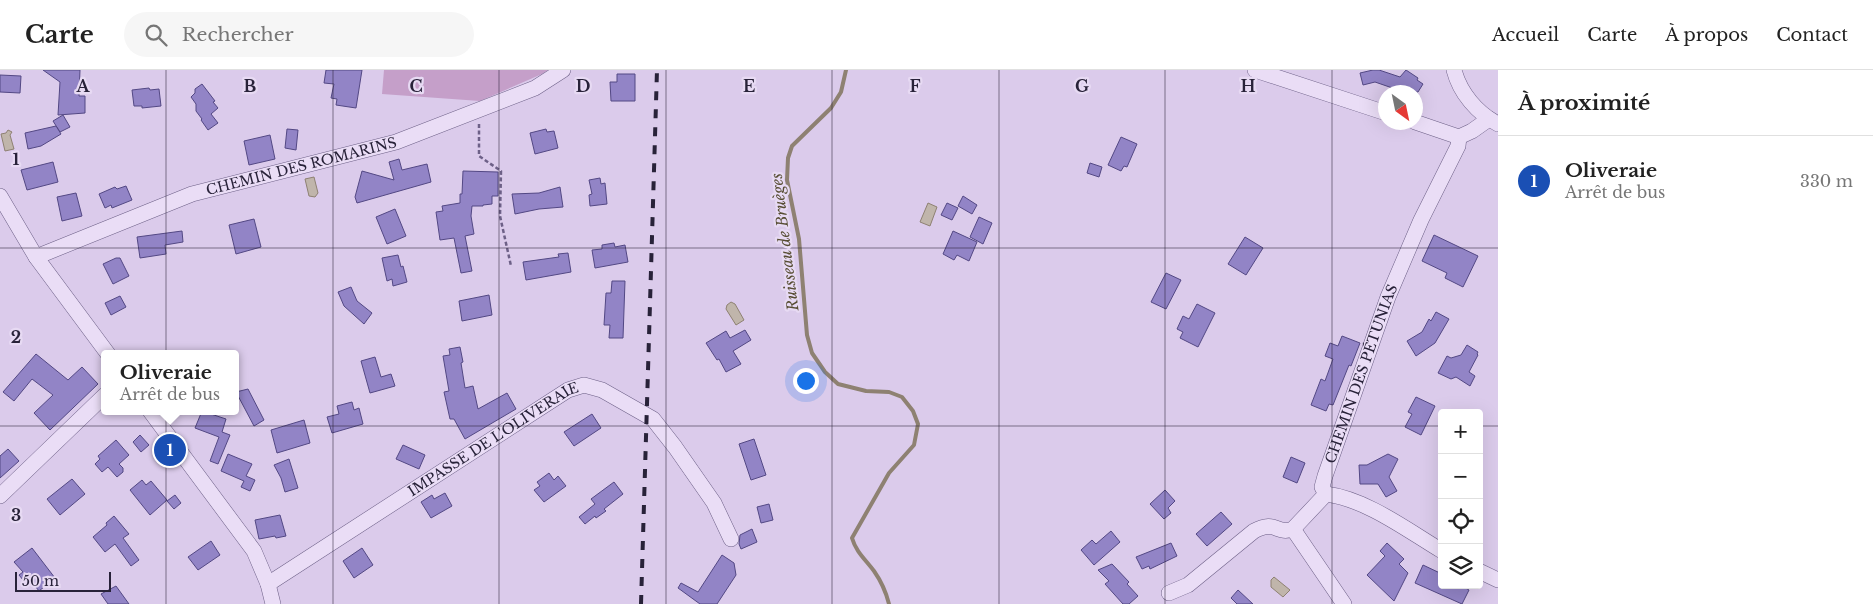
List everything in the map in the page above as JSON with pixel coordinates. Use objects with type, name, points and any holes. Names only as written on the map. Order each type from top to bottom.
[{"type":"street","name":"CHEMIN DES ROMARINS","points":[[36,257],[192,194],[396,142],[535,88],[563,70]]},
{"type":"street","points":[[1255,70],[1378,110]]},
{"type":"street","points":[[1423,125],[1460,137],[1494,122],[1469,99],[1460,85],[1454,70]]},
{"type":"street","name":"CHEMIN DES PÉTUNIAS","points":[[1326,494],[1322,487],[1324,476],[1388,297],[1421,220],[1458,146],[1460,137]]},
{"type":"street","points":[[0,196],[36,257],[105,350]]},
{"type":"street","name":"IMPASSE DE L'OLIVERAIE","points":[[268,584],[568,390],[584,385],[602,390],[653,419],[675,447],[714,504],[731,539]]},
{"type":"street","points":[[0,496],[101,400]]},
{"type":"street","points":[[153,415],[254,551],[274,604]]},
{"type":"street","points":[[1169,593],[1188,585],[1254,531],[1262,527],[1272,526],[1281,531],[1293,529],[1326,494],[1348,499],[1366,507],[1438,548]]},
{"type":"street","points":[[1293,529],[1344,604]]},
{"type":"street","points":[[1483,573],[1498,580]]},
{"type":"path","points":[[479,110],[479,156],[501,171],[500,216],[512,266]]},
{"type":"shaded area","points":[[384,70],[548,70],[480,101],[382,94]]},
{"type":"shaded area","points":[[8,130],[12,132],[10,135],[14,149],[5,151],[1,134],[6,133]]},
{"type":"shaded area","points":[[314,177],[318,193],[315,197],[309,196],[305,179]]},
{"type":"shaded area","points":[[928,203],[937,207],[930,226],[920,222]]},
{"type":"shaded area","points":[[731,302],[735,304],[744,320],[736,325],[726,309],[727,305]]},
{"type":"shaded area","points":[[1274,577],[1290,590],[1283,597],[1271,587],[1271,580]]},
{"type":"building","points":[[43,70],[80,70],[79,96],[85,96],[85,113],[58,115],[60,82]]},
{"type":"building","points":[[326,70],[362,70],[356,108],[336,105],[337,99],[331,98],[334,84],[324,83]]},
{"type":"building","points":[[1379,70],[1400,77],[1406,70],[1423,84],[1384,85],[1375,82],[1363,85],[1360,73]]},
{"type":"building","points":[[617,74],[635,74],[635,101],[611,101],[610,82],[617,82]]},
{"type":"building","points":[[0,75],[21,76],[20,93],[0,92]]},
{"type":"building","points":[[202,84],[218,108],[211,114],[218,123],[208,130],[196,111],[196,104],[191,97],[195,93],[195,89]]},
{"type":"building","points":[[149,88],[150,90],[159,89],[161,106],[142,108],[142,106],[134,106],[132,90]]},
{"type":"building","points":[[63,115],[70,127],[60,132],[53,121]]},
{"type":"building","points":[[56,126],[61,134],[41,146],[28,149],[25,133]]},
{"type":"building","points":[[287,129],[298,130],[296,150],[285,148]]},
{"type":"building","points":[[546,129],[547,132],[554,131],[558,148],[535,154],[530,133]]},
{"type":"building","points":[[270,135],[275,159],[249,165],[244,141]]},
{"type":"building","points":[[1121,137],[1137,144],[1127,167],[1124,166],[1121,171],[1108,165]]},
{"type":"building","points":[[399,159],[402,170],[427,164],[431,182],[357,203],[355,197],[362,171],[394,180],[389,162]]},
{"type":"building","points":[[53,162],[58,182],[27,190],[21,170]]},
{"type":"building","points":[[1090,163],[1102,167],[1099,177],[1087,173]]},
{"type":"building","points":[[463,171],[498,172],[498,196],[492,196],[492,204],[472,206],[471,216],[474,234],[465,236],[472,271],[461,273],[454,238],[440,240],[436,212],[443,211],[442,206],[460,203]]},
{"type":"building","points":[[600,178],[601,184],[605,183],[607,204],[590,206],[589,195],[592,194],[589,180]]},
{"type":"building","points":[[126,186],[132,200],[112,208],[111,205],[105,208],[99,194],[115,187],[117,189]]},
{"type":"building","points":[[560,187],[563,207],[515,214],[512,194],[539,193]]},
{"type":"building","points":[[76,193],[82,216],[62,221],[57,197]]},
{"type":"building","points":[[963,196],[977,205],[972,214],[958,206]]},
{"type":"building","points":[[947,203],[958,208],[952,220],[941,215]]},
{"type":"building","points":[[395,209],[406,236],[387,244],[376,217]]},
{"type":"building","points":[[979,217],[992,223],[983,244],[970,237]]},
{"type":"building","points":[[254,219],[261,247],[236,254],[229,225]]},
{"type":"building","points":[[182,231],[183,242],[165,245],[166,254],[140,258],[137,237]]},
{"type":"building","points":[[953,231],[977,242],[969,261],[957,255],[954,260],[943,254]]},
{"type":"building","points":[[1434,235],[1478,256],[1463,287],[1445,278],[1447,273],[1422,261]]},
{"type":"building","points":[[1245,237],[1263,248],[1246,275],[1228,264]]},
{"type":"building","points":[[614,243],[615,247],[625,245],[628,262],[595,268],[592,250],[602,249],[602,245]]},
{"type":"building","points":[[568,253],[571,272],[526,280],[523,262],[559,257],[558,254]]},
{"type":"building","points":[[398,255],[407,282],[393,286],[392,279],[387,281],[382,258]]},
{"type":"building","points":[[120,258],[129,276],[113,284],[103,264]]},
{"type":"building","points":[[1166,273],[1181,280],[1166,309],[1151,302]]},
{"type":"building","points":[[612,281],[625,281],[623,338],[609,338],[610,325],[604,325],[606,293],[611,293]]},
{"type":"building","points":[[351,287],[357,301],[372,313],[364,324],[344,306],[338,292]]},
{"type":"building","points":[[489,295],[492,315],[462,321],[459,301]]},
{"type":"building","points":[[120,296],[126,307],[111,315],[105,303]]},
{"type":"building","points":[[1197,304],[1215,313],[1198,347],[1180,338],[1183,332],[1177,329],[1183,316],[1189,319]]},
{"type":"building","points":[[1436,312],[1449,319],[1435,343],[1416,356],[1407,341],[1422,332],[1429,319],[1431,321]]},
{"type":"building","points":[[745,330],[751,340],[733,351],[741,364],[726,372],[719,359],[717,360],[706,343],[726,331],[730,338]]},
{"type":"building","points":[[1342,336],[1360,343],[1333,405],[1329,404],[1326,411],[1311,405],[1321,379],[1325,381],[1333,359],[1325,356],[1330,343],[1338,346]]},
{"type":"building","points":[[1467,345],[1478,352],[1469,372],[1475,376],[1470,386],[1456,377],[1451,379],[1438,373],[1447,356],[1451,358],[1461,355]]},
{"type":"building","points":[[460,347],[465,388],[473,386],[478,409],[507,393],[516,409],[465,439],[454,419],[450,419],[444,392],[449,391],[443,356],[450,355],[449,349]]},
{"type":"building","points":[[36,354],[68,380],[82,367],[98,384],[50,430],[34,413],[53,395],[32,379],[14,401],[3,392]]},
{"type":"building","points":[[375,357],[381,377],[391,374],[395,386],[370,393],[361,361]]},
{"type":"building","points":[[248,389],[264,420],[254,426],[239,398],[239,391]]},
{"type":"building","points":[[1416,397],[1435,406],[1421,435],[1405,427],[1412,414],[1408,412]]},
{"type":"building","points":[[352,402],[354,410],[359,408],[363,424],[332,433],[327,417],[339,414],[337,406]]},
{"type":"building","points":[[592,414],[601,428],[574,446],[564,432]]},
{"type":"building","points":[[200,415],[214,415],[226,419],[222,432],[230,435],[218,464],[210,461],[219,437],[195,428]]},
{"type":"building","points":[[304,420],[310,443],[277,453],[271,430]]},
{"type":"building","points":[[140,435],[149,445],[141,452],[133,442]]},
{"type":"building","points":[[754,439],[766,475],[751,480],[739,444]]},
{"type":"building","points":[[116,440],[129,455],[119,464],[123,468],[123,472],[117,477],[108,467],[102,472],[95,464],[100,459],[98,456]]},
{"type":"building","points":[[403,445],[425,455],[419,469],[396,459]]},
{"type":"building","points":[[8,449],[19,461],[0,478],[0,456]]},
{"type":"building","points":[[228,454],[252,464],[246,476],[255,480],[250,491],[241,487],[244,481],[221,471]]},
{"type":"building","points":[[1388,454],[1398,459],[1389,477],[1397,491],[1386,497],[1378,484],[1360,484],[1359,465],[1367,465]]},
{"type":"building","points":[[1291,457],[1305,463],[1297,483],[1283,477]]},
{"type":"building","points":[[289,459],[298,488],[285,492],[281,478],[274,465]]},
{"type":"building","points":[[549,473],[554,480],[558,476],[566,486],[544,502],[534,490],[540,486],[537,482]]},
{"type":"building","points":[[72,479],[85,494],[60,515],[47,499]]},
{"type":"building","points":[[142,480],[146,485],[151,481],[167,500],[150,515],[130,490]]},
{"type":"building","points":[[614,482],[623,494],[604,509],[606,511],[596,518],[595,516],[585,524],[579,517],[595,504],[591,499]]},
{"type":"building","points":[[1165,490],[1175,501],[1168,508],[1171,513],[1164,519],[1150,504]]},
{"type":"building","points":[[445,493],[452,506],[431,518],[421,502],[432,495],[434,499]]},
{"type":"building","points":[[175,495],[181,503],[174,509],[167,501]]},
{"type":"building","points":[[769,504],[773,520],[761,523],[757,507]]},
{"type":"building","points":[[1221,512],[1232,524],[1207,546],[1196,534]]},
{"type":"building","points":[[280,515],[286,536],[259,539],[255,520]]},
{"type":"building","points":[[114,516],[129,534],[123,538],[139,560],[131,566],[115,544],[105,552],[93,537]]},
{"type":"building","points":[[752,529],[757,542],[741,549],[739,544],[740,535]]},
{"type":"building","points":[[1111,531],[1120,542],[1094,565],[1081,550],[1092,540],[1096,544]]},
{"type":"building","points":[[211,541],[220,555],[198,570],[188,557]]},
{"type":"building","points":[[1171,543],[1177,556],[1150,569],[1149,566],[1142,569],[1136,557]]},
{"type":"building","points":[[1387,543],[1404,559],[1399,564],[1408,573],[1394,601],[1367,575],[1385,556],[1380,551]]},
{"type":"building","points":[[32,548],[55,578],[39,591],[32,582],[28,586],[19,575],[23,572],[14,562]]},
{"type":"building","points":[[362,548],[373,565],[354,578],[343,561]]},
{"type":"building","points":[[722,555],[734,563],[736,575],[717,604],[700,604],[678,588],[681,583],[698,592]]},
{"type":"building","points":[[1112,564],[1129,582],[1127,584],[1138,596],[1129,604],[1123,604],[1105,584],[1109,581],[1098,570]]},
{"type":"building","points":[[1423,565],[1438,572],[1438,589],[1469,590],[1462,604],[1415,583]]},
{"type":"building","points":[[116,586],[129,604],[108,604],[101,594]]},
{"type":"building","points":[[1238,590],[1253,604],[1237,604],[1231,598]]},
{"type":"waterway","name":"Ruisseau de Bruèges","points":[[846,70],[841,92],[831,108],[792,146],[788,158],[787,180],[799,239],[807,335],[812,353],[825,372],[838,384],[866,391],[889,392],[902,397],[913,411],[918,424],[914,445],[889,473],[852,538],[859,552],[879,579],[889,604]]},
{"type":"railway","points":[[641,604],[657,70]]},
{"type":"place","name":"Oliveraie","points":[[170,450]]}]
